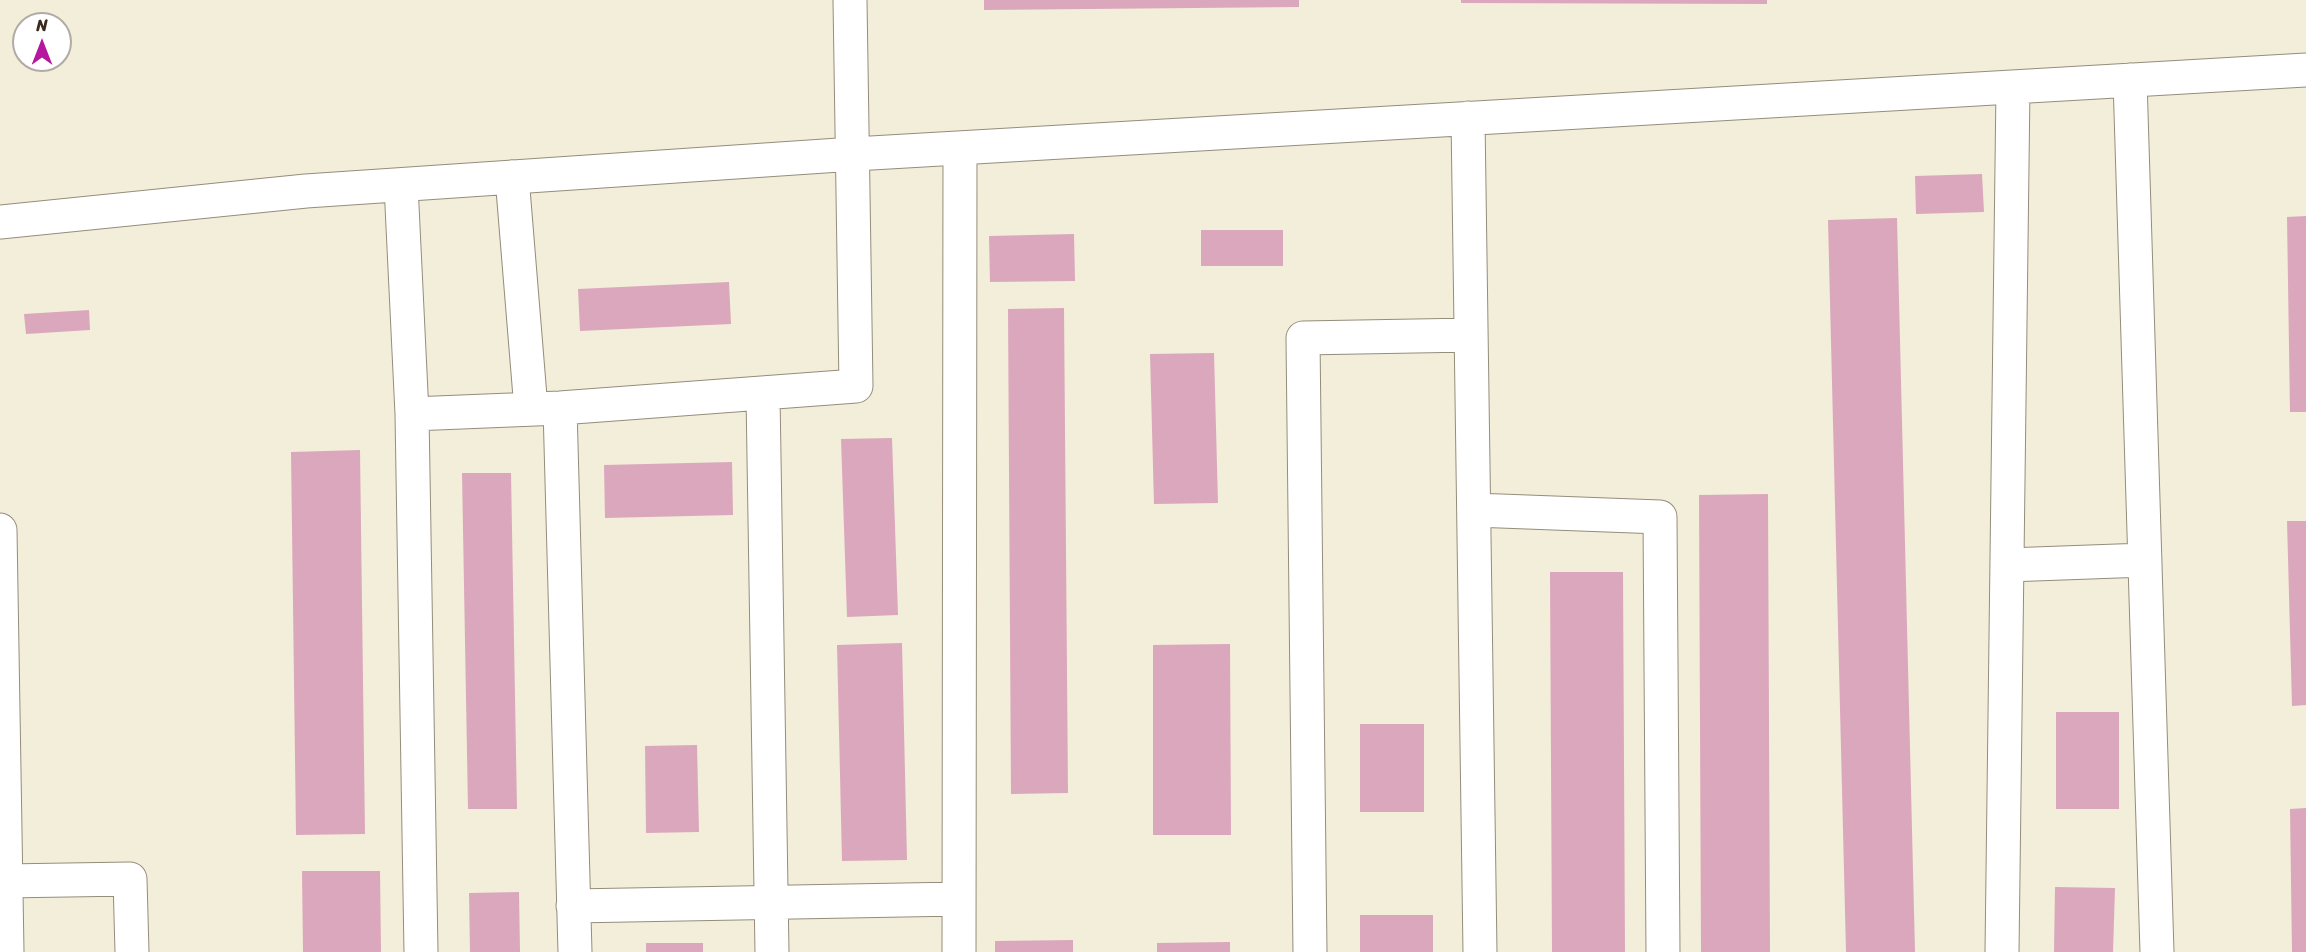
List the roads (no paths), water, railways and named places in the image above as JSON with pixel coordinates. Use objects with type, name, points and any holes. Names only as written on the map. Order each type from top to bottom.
[{"type":"lane","points":[[412,414],[545,409],[763,395],[856,386],[850,0]]},
{"type":"lane","points":[[0,222],[306,191],[854,154],[2306,70]]},
{"type":"lane","points":[[2130,80],[2157,952]]},
{"type":"lane","points":[[2002,952],[2013,87]]},
{"type":"lane","points":[[1468,118],[1480,952]]},
{"type":"lane","points":[[959,952],[960,148]]},
{"type":"lane","points":[[512,177],[545,409],[575,952]]},
{"type":"lane","points":[[402,185],[412,414],[421,952]]},
{"type":"lane","points":[[1310,952],[1304,338],[1471,335]]},
{"type":"lane","points":[[763,395],[772,952]]},
{"type":"lane","points":[[1474,510],[1660,517],[1663,952]]},
{"type":"lane","points":[[0,530],[7,952]]},
{"type":"lane","points":[[2007,565],[2145,560]]},
{"type":"lane","points":[[6,881],[130,879],[132,952]]},
{"type":"lane","points":[[573,906],[959,899]]}]
